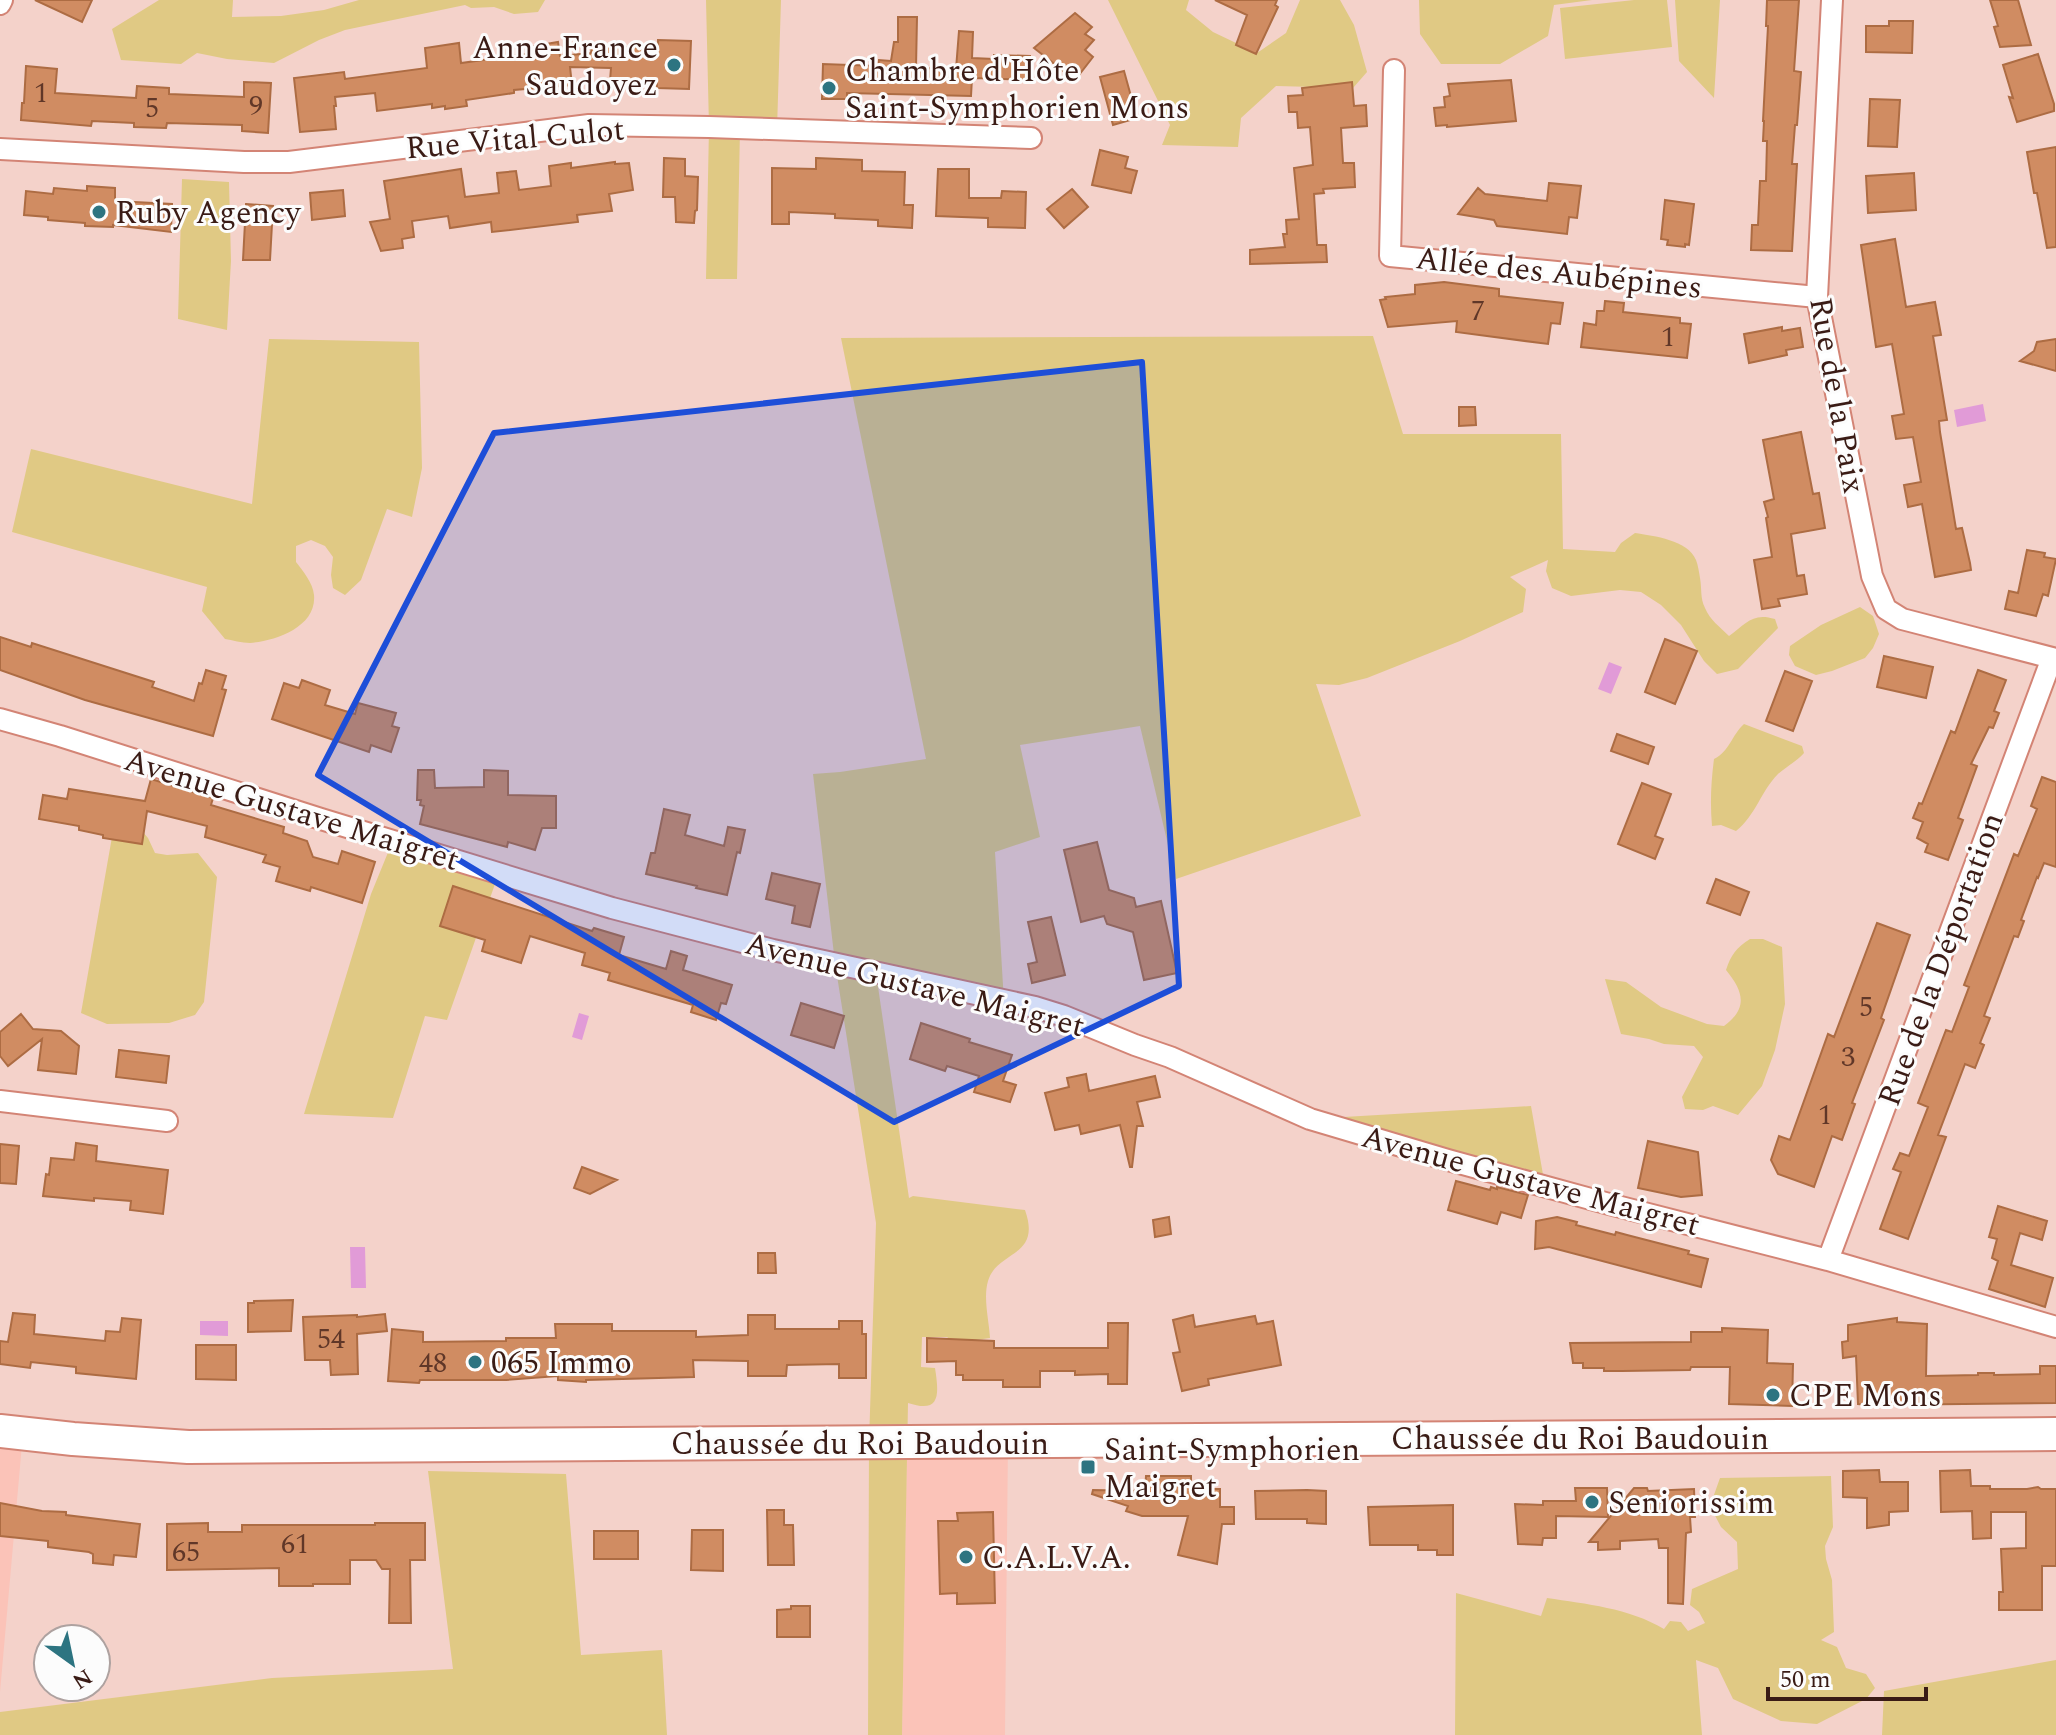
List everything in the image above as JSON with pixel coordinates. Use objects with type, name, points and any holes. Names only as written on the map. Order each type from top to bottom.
[{"type":"main road","name":"Chaussée du Roi Baudouin","points":[[0,1431],[188,1447],[2056,1434]]},
{"type":"street","name":"Rue de la Paix","points":[[1832,0],[1817,297],[1872,576],[1886,609],[1902,619],[2054,658]]},
{"type":"street","name":"Allée des Aubépines","points":[[1394,70],[1390,256],[1817,297]]},
{"type":"street","name":"Rue Vital Culot","points":[[0,149],[289,162],[589,125],[1031,138]]},
{"type":"street","name":"Rue de la Déportation","points":[[1828,1260],[2054,658]]},
{"type":"street","name":"Avenue Gustave Maigret","points":[[0,719],[612,908],[773,950],[1035,1007],[1220,1078],[1310,1119],[1609,1204],[1828,1260],[2056,1327]]},
{"type":"street","points":[[0,1101],[167,1121]]},
{"type":"highlighted area","points":[[1142,362],[1179,986],[894,1122],[318,775],[494,433]]},
{"type":"shaded area","points":[[159,0],[233,0],[232,17],[281,16],[324,10],[359,0],[545,0],[538,12],[514,14],[494,7],[471,8],[465,5],[345,30],[274,63],[197,53],[181,64],[121,60],[112,29]]},
{"type":"shaded area","points":[[706,0],[781,0],[777,129],[740,129],[737,279],[706,279],[709,127]]},
{"type":"shaded area","points":[[1108,0],[1189,0],[1186,10],[1213,32],[1257,53],[1286,33],[1300,0],[1340,0],[1354,25],[1367,72],[1353,88],[1276,86],[1241,118],[1238,147],[1162,145],[1170,125]]},
{"type":"shaded area","points":[[1419,0],[1592,0],[1554,5],[1548,36],[1500,64],[1441,64],[1420,34]]},
{"type":"shaded area","points":[[1634,0],[1667,0],[1672,47],[1565,59],[1560,8]]},
{"type":"shaded area","points":[[1675,0],[1720,0],[1714,98],[1679,61]]},
{"type":"shaded area","points":[[182,179],[229,182],[231,261],[227,330],[178,319]]},
{"type":"shaded area","points":[[1373,336],[1403,434],[1561,434],[1563,549],[1615,552],[1635,533],[1670,540],[1692,553],[1698,566],[1705,608],[1712,620],[1729,636],[1750,620],[1760,617],[1775,619],[1778,628],[1738,669],[1717,674],[1704,661],[1681,625],[1661,605],[1641,592],[1620,590],[1571,596],[1552,588],[1546,571],[1548,560],[1510,577],[1526,589],[1523,612],[1367,678],[1339,685],[1316,684],[1361,816],[1176,879],[1140,726],[1020,745],[1040,837],[995,852],[1004,1002],[876,973],[909,1198],[913,1196],[1025,1210],[1029,1226],[1023,1245],[993,1271],[988,1281],[986,1302],[990,1338],[955,1343],[947,1337],[922,1337],[921,1367],[935,1368],[937,1393],[932,1404],[927,1406],[908,1403],[902,1735],[868,1735],[869,1443],[876,1223],[835,963],[813,774],[926,759],[841,338]]},
{"type":"shaded area","points":[[269,339],[419,342],[422,468],[412,517],[387,509],[361,580],[345,595],[333,588],[333,557],[325,546],[311,540],[296,546],[296,562],[307,577],[314,595],[309,616],[292,630],[260,642],[225,639],[202,611],[207,587],[12,532],[31,449],[252,504]]},
{"type":"shaded area","points":[[1983,404],[1986,421],[1957,427],[1954,410]]},
{"type":"shaded area","points":[[1860,607],[1873,616],[1879,634],[1865,658],[1816,675],[1795,666],[1789,655],[1790,646],[1821,625]]},
{"type":"shaded area","points":[[1609,662],[1622,667],[1611,694],[1598,689]]},
{"type":"shaded area","points":[[1744,724],[1802,746],[1804,753],[1778,774],[1749,818],[1736,831],[1721,825],[1712,826],[1712,776],[1714,759],[1724,752]]},
{"type":"shaded area","points":[[137,825],[155,853],[198,853],[217,877],[204,1002],[195,1015],[169,1023],[107,1024],[81,1013],[112,837]]},
{"type":"shaded area","points":[[389,850],[495,884],[447,1020],[425,1016],[393,1118],[304,1114],[371,894]]},
{"type":"shaded area","points":[[1750,939],[1763,939],[1782,947],[1785,1004],[1775,1050],[1762,1086],[1738,1115],[1713,1106],[1703,1110],[1685,1109],[1682,1097],[1703,1057],[1694,1046],[1664,1044],[1621,1034],[1605,979],[1626,982],[1661,1007],[1707,1024],[1724,1026],[1737,1013],[1741,1000],[1737,986],[1726,970],[1735,952]]},
{"type":"shaded area","points":[[579,1013],[589,1016],[582,1040],[572,1037]]},
{"type":"shaded area","points":[[1531,1106],[1545,1186],[1310,1119]]},
{"type":"shaded area","points":[[350,1247],[365,1247],[366,1288],[351,1288]]},
{"type":"shaded area","points":[[200,1321],[228,1321],[228,1336],[200,1335]]},
{"type":"shaded area","points":[[0,1431],[23,1433],[0,1692]]},
{"type":"shaded area","points":[[1008,1442],[1005,1735],[902,1735],[907,1443]]},
{"type":"shaded area","points":[[428,1471],[566,1474],[581,1655],[662,1650],[667,1735],[0,1735],[0,1712],[72,1703],[112,1703],[112,1698],[272,1678],[453,1669]]},
{"type":"shaded area","points":[[1831,1476],[1833,1527],[1825,1546],[1832,1580],[1834,1632],[1821,1640],[1837,1647],[1846,1668],[1866,1674],[1875,1688],[1866,1699],[1817,1724],[1781,1721],[1733,1699],[1718,1668],[1696,1660],[1702,1735],[1455,1735],[1456,1593],[1541,1616],[1547,1598],[1577,1602],[1636,1616],[1664,1629],[1670,1621],[1681,1622],[1688,1631],[1705,1623],[1699,1612],[1690,1605],[1692,1589],[1738,1569],[1737,1542],[1721,1527],[1710,1506],[1720,1478]]},
{"type":"shaded area","points":[[2056,1660],[2056,1735],[1882,1735],[1884,1691]]},
{"type":"building","points":[[35,0],[92,0],[82,22]]},
{"type":"building","points":[[1215,0],[1277,0],[1275,5],[1278,7],[1256,54],[1236,45],[1247,15]]},
{"type":"building","points":[[1767,0],[1799,0],[1794,71],[1801,72],[1792,164],[1797,164],[1792,251],[1751,250],[1752,225],[1758,225],[1760,181],[1766,181],[1767,141],[1763,141],[1763,121]]},
{"type":"building","points":[[1990,0],[2018,0],[2031,45],[2000,47],[1994,27],[1998,26]]},
{"type":"building","points":[[1075,13],[1092,27],[1085,34],[1094,40],[1085,50],[1093,57],[1075,80],[1034,48]]},
{"type":"building","points":[[898,17],[917,17],[916,68],[956,69],[959,31],[973,32],[972,58],[1030,56],[1029,80],[972,78],[971,96],[847,93],[847,99],[822,99],[823,64],[878,66],[879,60],[891,61],[894,42],[898,42]]},
{"type":"building","points":[[1889,21],[1913,21],[1912,53],[1866,52],[1866,26],[1889,26]]},
{"type":"building","points":[[658,40],[691,41],[689,89],[657,88],[657,83],[610,81],[611,68],[570,67],[572,85],[514,90],[514,93],[466,100],[467,106],[445,109],[445,106],[432,108],[432,104],[377,111],[375,93],[335,97],[336,129],[300,132],[294,78],[344,72],[345,79],[427,68],[425,48],[459,43],[461,63],[534,53],[534,46],[558,42],[560,56],[591,53],[592,46],[658,48]]},
{"type":"building","points":[[2038,54],[2054,111],[2017,122],[2003,65]]},
{"type":"building","points":[[26,66],[57,69],[55,93],[136,98],[137,86],[169,88],[169,94],[244,97],[244,82],[271,83],[268,133],[242,131],[242,125],[167,123],[166,128],[134,127],[134,123],[92,121],[91,126],[21,120]]},
{"type":"building","points":[[1124,71],[1137,118],[1113,125],[1100,77]]},
{"type":"building","points":[[1511,80],[1516,121],[1436,126],[1434,108],[1445,107],[1444,97],[1450,96],[1448,84]]},
{"type":"building","points":[[1352,82],[1354,106],[1366,105],[1367,126],[1341,128],[1343,163],[1354,163],[1355,187],[1323,189],[1324,193],[1314,194],[1317,245],[1326,245],[1327,262],[1250,264],[1250,250],[1285,247],[1283,234],[1287,234],[1286,220],[1299,219],[1294,168],[1313,165],[1310,127],[1298,128],[1297,112],[1289,112],[1288,96],[1303,95],[1302,88]]},
{"type":"building","points":[[1870,99],[1900,100],[1897,147],[1868,146]]},
{"type":"building","points":[[2056,147],[2056,247],[2047,248],[2027,152]]},
{"type":"building","points":[[1100,150],[1128,157],[1125,168],[1137,171],[1131,193],[1092,185]]},
{"type":"building","points":[[664,158],[685,159],[685,176],[698,177],[694,223],[676,222],[675,197],[663,197]]},
{"type":"building","points":[[816,158],[862,160],[862,171],[905,172],[904,205],[913,205],[912,228],[878,226],[878,220],[835,218],[835,214],[789,212],[789,224],[772,224],[772,168],[816,169]]},
{"type":"building","points":[[571,163],[571,168],[629,163],[633,190],[609,194],[612,211],[577,215],[578,222],[492,232],[491,222],[450,228],[448,216],[412,221],[414,237],[402,239],[403,248],[381,251],[370,222],[390,219],[384,181],[461,169],[465,197],[499,193],[497,173],[516,171],[519,190],[551,186],[549,166]]},
{"type":"building","points":[[938,169],[969,169],[969,198],[1001,198],[1002,191],[1026,192],[1025,228],[988,227],[988,218],[936,216]]},
{"type":"building","points":[[1914,173],[1916,210],[1868,213],[1866,176]]},
{"type":"building","points":[[1549,183],[1581,186],[1577,218],[1569,217],[1567,234],[1497,226],[1494,220],[1458,214],[1478,188],[1485,194],[1547,201]]},
{"type":"building","points":[[87,186],[115,188],[115,201],[172,204],[171,232],[113,225],[85,226],[85,223],[24,215],[26,191],[53,194],[54,188],[87,191]]},
{"type":"building","points":[[1072,189],[1088,207],[1064,228],[1047,209]]},
{"type":"building","points":[[343,190],[345,216],[312,220],[310,193]]},
{"type":"building","points":[[1665,200],[1694,204],[1689,245],[1685,244],[1685,247],[1667,245],[1668,240],[1661,239]]},
{"type":"building","points":[[246,204],[273,206],[270,260],[243,260]]},
{"type":"building","points":[[1895,239],[1906,307],[1935,302],[1941,335],[1933,336],[1947,420],[1939,421],[1940,432],[1956,529],[1962,528],[1971,570],[1935,577],[1922,504],[1908,507],[1904,485],[1921,482],[1913,437],[1896,439],[1892,416],[1904,414],[1892,344],[1876,347],[1861,245]]},
{"type":"building","points":[[1444,282],[1499,289],[1499,296],[1563,303],[1560,324],[1551,323],[1548,344],[1456,332],[1457,321],[1388,327],[1380,300],[1415,294],[1415,285]]},
{"type":"building","points":[[1605,301],[1624,303],[1623,312],[1680,318],[1680,323],[1691,324],[1687,358],[1581,347],[1584,323],[1596,325],[1597,311],[1604,311]]},
{"type":"building","points":[[1782,327],[1782,331],[1800,328],[1803,347],[1786,350],[1787,355],[1749,363],[1744,334]]},
{"type":"building","points":[[2056,339],[2056,371],[2020,361],[2034,351],[2037,342]]},
{"type":"building","points":[[1459,407],[1475,407],[1476,425],[1459,426]]},
{"type":"building","points":[[1801,432],[1813,494],[1819,493],[1825,528],[1791,534],[1797,576],[1804,575],[1807,594],[1778,599],[1780,606],[1762,609],[1754,560],[1772,557],[1764,502],[1774,499],[1763,440]]},
{"type":"building","points":[[2027,550],[2045,553],[2044,557],[2056,559],[2048,596],[2043,594],[2036,616],[2005,609],[2009,591],[2018,593]]},
{"type":"building","points":[[0,637],[31,647],[32,643],[154,682],[152,687],[194,701],[206,670],[226,676],[222,689],[226,690],[213,736],[85,700],[0,670]]},
{"type":"building","points":[[1665,639],[1697,651],[1675,704],[1645,692]]},
{"type":"building","points":[[1884,656],[1933,667],[1926,698],[1877,687]]},
{"type":"building","points":[[1978,670],[2006,680],[1994,711],[1999,713],[1993,728],[1989,727],[1971,764],[1977,766],[1958,818],[1963,820],[1948,860],[1925,852],[1928,844],[1917,838],[1923,822],[1913,818],[1919,803],[1922,804],[1951,731],[1955,733]]},
{"type":"building","points":[[1785,671],[1812,681],[1793,731],[1766,721]]},
{"type":"building","points":[[302,680],[330,690],[325,705],[355,714],[358,703],[396,713],[392,726],[399,728],[391,752],[371,745],[369,752],[272,719],[284,683],[299,688]]},
{"type":"building","points":[[1617,734],[1654,747],[1648,764],[1611,751]]},
{"type":"building","points":[[418,770],[434,770],[435,788],[484,787],[484,770],[508,771],[508,795],[556,796],[556,828],[542,828],[535,850],[508,842],[507,847],[420,824],[424,806],[420,805],[421,800],[417,800]]},
{"type":"building","points":[[2042,777],[2056,782],[2056,867],[2044,863],[2037,877],[2018,937],[2014,936],[1984,1016],[1990,1018],[1980,1043],[1984,1045],[1975,1068],[1965,1064],[1938,1135],[1946,1137],[1908,1239],[1880,1229],[1901,1172],[1893,1169],[1900,1153],[1909,1156],[1928,1107],[1918,1103],[1946,1030],[1952,1032],[1969,987],[1964,985],[2014,854],[2018,856],[2037,809],[2031,806]]},
{"type":"building","points":[[151,779],[213,798],[211,805],[284,827],[283,833],[307,841],[313,857],[338,864],[342,851],[375,862],[362,903],[311,887],[310,891],[276,881],[280,867],[263,862],[266,855],[205,837],[207,826],[147,811],[142,844],[103,838],[103,835],[79,830],[79,826],[39,819],[43,795],[67,799],[69,789],[145,801]]},
{"type":"building","points":[[1642,783],[1671,794],[1655,836],[1663,839],[1655,859],[1618,844]]},
{"type":"building","points":[[664,809],[690,815],[685,835],[724,846],[728,827],[745,830],[727,895],[646,874],[651,853],[655,853]]},
{"type":"building","points":[[1097,842],[1109,890],[1134,898],[1136,907],[1161,901],[1177,973],[1144,980],[1133,932],[1107,924],[1104,916],[1081,922],[1064,850]]},
{"type":"building","points":[[772,873],[820,884],[810,927],[792,923],[795,906],[766,899]]},
{"type":"building","points":[[1716,879],[1749,892],[1740,915],[1707,903]]},
{"type":"building","points":[[453,886],[592,931],[594,928],[624,937],[619,955],[666,969],[671,951],[687,956],[683,970],[732,985],[726,1004],[721,1003],[716,1020],[691,1012],[693,1005],[608,980],[610,973],[582,965],[585,953],[530,936],[521,963],[482,951],[485,940],[440,926]]},
{"type":"building","points":[[1051,917],[1065,975],[1032,983],[1028,964],[1037,962],[1028,922]]},
{"type":"building","points":[[1877,923],[1910,935],[1842,1140],[1832,1136],[1814,1187],[1778,1174],[1771,1160],[1779,1136],[1790,1140],[1828,1034],[1834,1037]]},
{"type":"building","points":[[801,1003],[844,1016],[834,1048],[791,1035]]},
{"type":"building","points":[[21,1014],[33,1029],[61,1031],[79,1046],[76,1074],[38,1070],[42,1039],[8,1066],[0,1056],[0,1032]]},
{"type":"building","points":[[921,1023],[1012,1055],[1003,1081],[1016,1085],[1010,1102],[974,1092],[979,1076],[947,1066],[945,1071],[910,1059]]},
{"type":"building","points":[[119,1050],[169,1056],[166,1083],[116,1077]]},
{"type":"building","points":[[1086,1074],[1089,1091],[1155,1076],[1160,1097],[1137,1102],[1143,1126],[1137,1126],[1132,1167],[1120,1125],[1081,1134],[1079,1125],[1055,1130],[1045,1093],[1069,1087],[1067,1078]]},
{"type":"building","points":[[1648,1141],[1698,1152],[1702,1195],[1681,1197],[1638,1188]]},
{"type":"building","points":[[76,1143],[97,1146],[96,1161],[168,1170],[163,1214],[130,1210],[131,1201],[43,1196],[51,1158],[74,1160]]},
{"type":"building","points":[[0,1144],[19,1146],[16,1184],[0,1183]]},
{"type":"building","points":[[582,1167],[617,1180],[590,1194],[574,1188]]},
{"type":"building","points":[[1456,1181],[1528,1195],[1521,1218],[1501,1212],[1497,1224],[1448,1210]]},
{"type":"building","points":[[1998,1206],[2047,1221],[2042,1240],[2020,1233],[2011,1265],[2053,1278],[2045,1307],[1989,1289],[1998,1261],[1992,1258],[1997,1239],[1989,1237]]},
{"type":"building","points":[[1169,1217],[1171,1234],[1155,1237],[1153,1220]]},
{"type":"building","points":[[1557,1217],[1577,1222],[1576,1225],[1689,1251],[1688,1254],[1708,1259],[1701,1287],[1549,1247],[1535,1249],[1536,1221]]},
{"type":"building","points":[[758,1253],[775,1253],[776,1273],[758,1273]]},
{"type":"building","points":[[293,1300],[291,1331],[248,1332],[248,1303]]},
{"type":"building","points":[[13,1313],[35,1315],[34,1334],[105,1341],[106,1331],[120,1332],[122,1318],[141,1320],[136,1379],[76,1373],[76,1367],[31,1362],[30,1368],[0,1364],[0,1341],[8,1342]]},
{"type":"building","points":[[385,1314],[387,1331],[357,1334],[358,1374],[331,1375],[330,1360],[305,1360],[303,1317]]},
{"type":"building","points":[[748,1315],[775,1315],[775,1329],[839,1329],[839,1321],[862,1321],[862,1334],[866,1334],[866,1378],[839,1378],[839,1364],[787,1365],[786,1376],[748,1376],[748,1361],[693,1360],[694,1377],[586,1382],[558,1380],[558,1376],[506,1380],[420,1380],[419,1383],[388,1381],[392,1329],[423,1332],[423,1342],[556,1338],[555,1324],[612,1324],[612,1331],[696,1331],[696,1337],[748,1335]]},
{"type":"building","points":[[1193,1315],[1195,1327],[1255,1316],[1257,1324],[1273,1321],[1281,1365],[1208,1379],[1209,1385],[1182,1391],[1173,1353],[1180,1352],[1173,1320]]},
{"type":"building","points":[[1897,1318],[1897,1322],[1927,1324],[1926,1376],[2040,1374],[2040,1366],[2056,1366],[2056,1403],[1858,1404],[1856,1356],[1843,1358],[1842,1342],[1848,1341],[1848,1325]]},
{"type":"building","points":[[1108,1323],[1128,1323],[1127,1384],[1108,1384],[1108,1374],[1075,1375],[1075,1371],[1040,1371],[1040,1387],[1003,1387],[1003,1380],[963,1380],[963,1375],[956,1375],[956,1361],[927,1362],[927,1338],[994,1341],[994,1348],[1108,1348]]},
{"type":"building","points":[[1722,1328],[1768,1330],[1767,1363],[1793,1364],[1792,1406],[1729,1404],[1730,1367],[1604,1371],[1604,1368],[1583,1368],[1583,1363],[1573,1363],[1570,1343],[1691,1342],[1691,1332],[1722,1332]]},
{"type":"building","points":[[196,1345],[236,1345],[236,1380],[196,1379]]},
{"type":"building","points":[[1879,1470],[1880,1482],[1908,1482],[1908,1511],[1889,1512],[1889,1525],[1867,1528],[1867,1498],[1843,1497],[1843,1471]]},
{"type":"building","points":[[1970,1470],[1971,1486],[2056,1489],[2056,1566],[2042,1566],[2042,1610],[1999,1610],[1999,1592],[2003,1592],[2001,1549],[2026,1548],[2026,1512],[1991,1512],[1991,1538],[1973,1539],[1972,1511],[1941,1512],[1940,1471]]},
{"type":"building","points":[[1146,1476],[1191,1476],[1191,1489],[1220,1489],[1220,1507],[1234,1507],[1234,1524],[1222,1524],[1217,1564],[1178,1555],[1188,1516],[1142,1516],[1126,1511],[1128,1506],[1092,1494],[1093,1490],[1145,1491]]},
{"type":"building","points":[[1575,1488],[1607,1488],[1608,1517],[1556,1516],[1556,1538],[1543,1538],[1542,1545],[1518,1544],[1515,1504],[1576,1501]]},
{"type":"building","points":[[1634,1488],[1647,1488],[1648,1491],[1694,1489],[1695,1517],[1690,1517],[1691,1532],[1686,1533],[1683,1604],[1668,1603],[1668,1548],[1659,1548],[1658,1539],[1620,1541],[1620,1549],[1598,1550],[1598,1542],[1589,1542]]},
{"type":"building","points":[[1255,1491],[1326,1491],[1326,1524],[1307,1523],[1307,1519],[1256,1519]]},
{"type":"building","points":[[0,1503],[140,1524],[136,1557],[114,1555],[113,1565],[93,1563],[93,1554],[89,1552],[48,1547],[48,1541],[0,1536]]},
{"type":"building","points":[[1453,1505],[1453,1555],[1437,1555],[1437,1550],[1418,1550],[1418,1545],[1370,1545],[1368,1507]]},
{"type":"building","points":[[767,1510],[784,1510],[784,1525],[793,1525],[794,1565],[768,1565]]},
{"type":"building","name":"C.A.L.V.A.","points":[[993,1512],[995,1603],[957,1604],[957,1593],[940,1594],[938,1521],[958,1521],[957,1513]]},
{"type":"building","points":[[208,1523],[208,1532],[242,1532],[242,1525],[425,1523],[425,1560],[410,1560],[411,1623],[389,1623],[390,1569],[382,1569],[376,1560],[350,1560],[350,1584],[313,1586],[279,1586],[279,1568],[167,1570],[167,1524]]},
{"type":"building","points":[[692,1530],[723,1530],[723,1571],[691,1570]]},
{"type":"building","points":[[594,1531],[638,1531],[638,1559],[594,1559]]},
{"type":"building","points":[[791,1606],[810,1606],[810,1637],[777,1637],[777,1610],[791,1609]]},
{"type":"place","name":"Anne-France Saudoyez","points":[[674,65]]},
{"type":"place","name":"Chambre d'Hôte Saint-Symphorien Mons","points":[[829,88]]},
{"type":"place","name":"Ruby Agency","points":[[99,212]]},
{"type":"place","name":"065 Immo","points":[[475,1362]]},
{"type":"place","name":"CPE Mons","points":[[1773,1395]]},
{"type":"place","name":"Saint-Symphorien Maigret","points":[[1088,1467]]},
{"type":"place","name":"Seniorissim","points":[[1592,1502]]},
{"type":"place","name":"C.A.L.V.A.","points":[[966,1557]]}]
